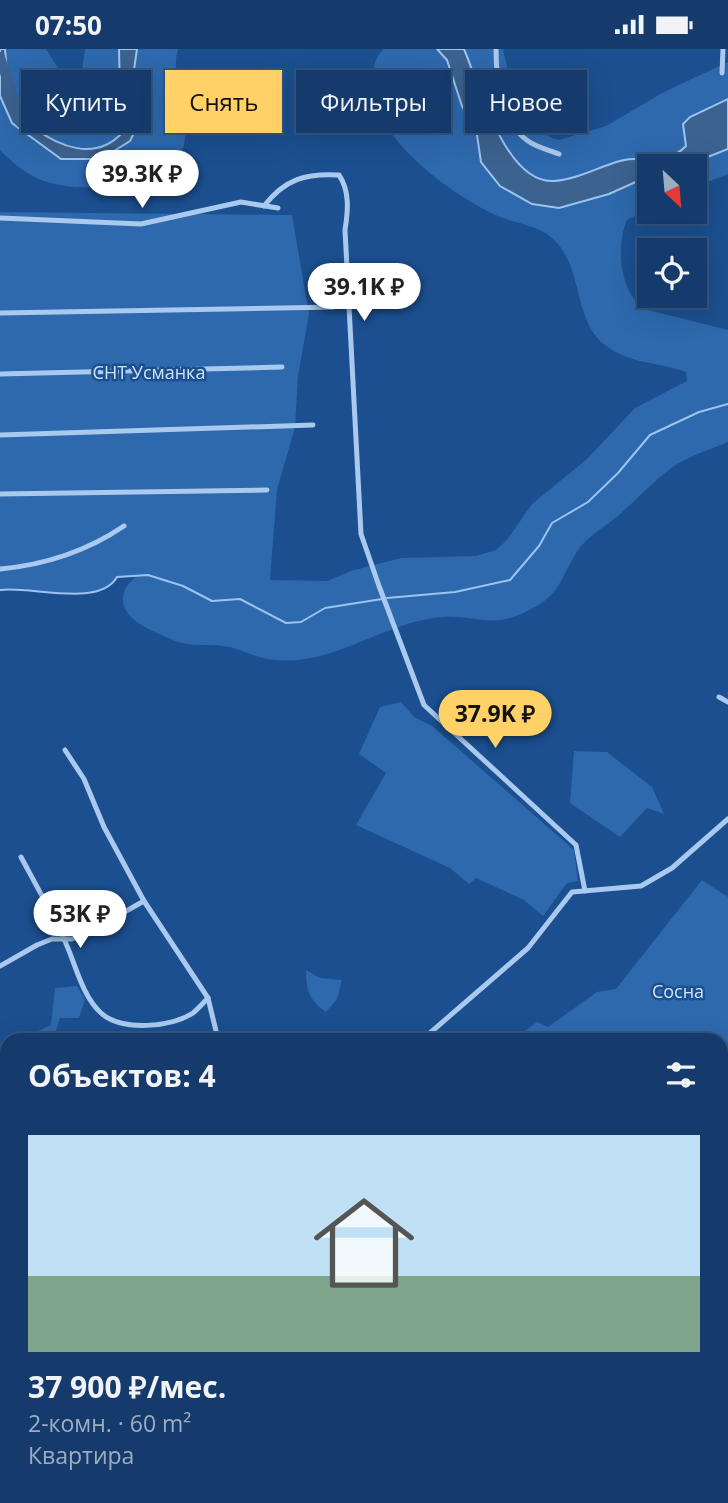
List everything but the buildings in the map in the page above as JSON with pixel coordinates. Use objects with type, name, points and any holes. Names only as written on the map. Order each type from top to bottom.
[{"type":"street","points":[[496,49],[496,74],[510,119],[526,141],[559,154]]},
{"type":"street","points":[[722,73],[723,49]]},
{"type":"street","points":[[264,206],[276,190],[311,173],[339,175],[344,183],[348,209],[345,230],[361,534],[424,705],[576,845],[585,891]]},
{"type":"street","points":[[0,218],[141,224],[241,202],[278,208]]},
{"type":"street","points":[[0,313],[334,307]]},
{"type":"street","points":[[0,374],[282,367]]},
{"type":"street","points":[[0,435],[313,425]]},
{"type":"street","points":[[0,494],[267,490]]},
{"type":"street","points":[[0,569],[38,563],[72,553],[99,543],[124,526]]},
{"type":"street","points":[[719,697],[728,702]]},
{"type":"street","points":[[65,750],[84,779],[104,827],[144,901],[208,998],[217,1033]]},
{"type":"street","points":[[430,1033],[528,947],[572,892],[641,886],[672,867],[728,820]]},
{"type":"street","points":[[21,856],[64,938],[91,1003],[103,1016],[116,1021],[150,1025],[177,1020],[194,1012],[208,998]]},
{"type":"street","points":[[0,966],[37,944],[64,938],[72,939],[87,933],[144,901]]},
{"type":"green space","points":[[0,49],[46,49],[59,70],[21,70],[21,133],[151,133],[151,70],[82,70],[85,49],[178,49],[176,70],[165,70],[165,133],[185,133],[184,145],[176,160],[161,172],[120,185],[74,187],[39,179],[13,163],[0,150]]},
{"type":"green space","name":"СНТ Усманка","points":[[384,49],[503,49],[508,70],[465,70],[465,133],[544,133],[559,140],[606,126],[662,93],[728,62],[728,174],[707,182],[707,154],[637,154],[637,215],[627,220],[621,255],[625,280],[637,302],[637,308],[728,330],[728,442],[688,458],[666,472],[582,545],[548,598],[509,618],[433,618],[413,622],[316,657],[275,660],[230,647],[180,642],[139,623],[131,617],[123,602],[126,588],[136,576],[117,577],[108,586],[81,593],[0,590],[0,212],[292,215],[309,314],[298,376],[295,427],[277,490],[270,580],[327,581],[351,571],[401,558],[476,556],[496,550],[507,540],[532,504],[587,459],[635,408],[687,381],[686,372],[624,356],[605,345],[587,322],[569,263],[552,238],[535,228],[485,210],[464,198],[402,147],[392,133],[451,133],[451,70],[373,70]]},
{"type":"green space","points":[[401,702],[414,717],[432,726],[574,850],[578,881],[567,883],[543,916],[524,900],[476,878],[469,884],[450,868],[356,825],[386,773],[359,754],[380,707]]},
{"type":"green space","points":[[574,751],[607,752],[652,787],[664,814],[647,808],[620,837],[570,803]]},
{"type":"green space","name":"Сосна","points":[[702,880],[728,897],[728,1033],[522,1033],[537,1022],[548,1027],[597,992],[616,989]]},
{"type":"green space","points":[[306,970],[320,978],[342,980],[337,999],[326,1012],[310,994]]},
{"type":"green space","points":[[77,986],[85,999],[79,1018],[60,1018],[55,1033],[34,1033],[51,1025],[55,988]]},
{"type":"shaded area","points":[[0,49],[5,49],[9,90],[21,118],[21,130],[12,123],[0,96]]},
{"type":"shaded area","points":[[119,49],[137,49],[134,70],[119,70]]},
{"type":"shaded area","points":[[437,49],[464,49],[472,70],[465,70],[465,112],[462,106],[447,60]]},
{"type":"shaded area","points":[[728,99],[728,149],[707,157],[707,154],[674,154],[686,146],[683,124],[690,117]]},
{"type":"shaded area","points":[[26,133],[42,133],[65,145],[89,149],[111,142],[121,133],[134,133],[130,141],[101,159],[61,159]]},
{"type":"shaded area","points":[[476,133],[498,133],[521,166],[536,177],[562,180],[620,161],[637,159],[637,181],[609,194],[559,208],[532,204],[500,186],[481,162]]},
{"type":"waterway","points":[[0,57],[21,123]]},
{"type":"waterway","points":[[387,598],[455,592],[510,580],[539,546],[552,523],[588,502],[618,473],[650,435],[699,412],[728,404]]},
{"type":"waterway","points":[[0,590],[81,594],[96,592],[117,577],[148,575],[183,586],[212,601],[240,599],[286,623],[301,622],[325,608],[382,599]]}]
